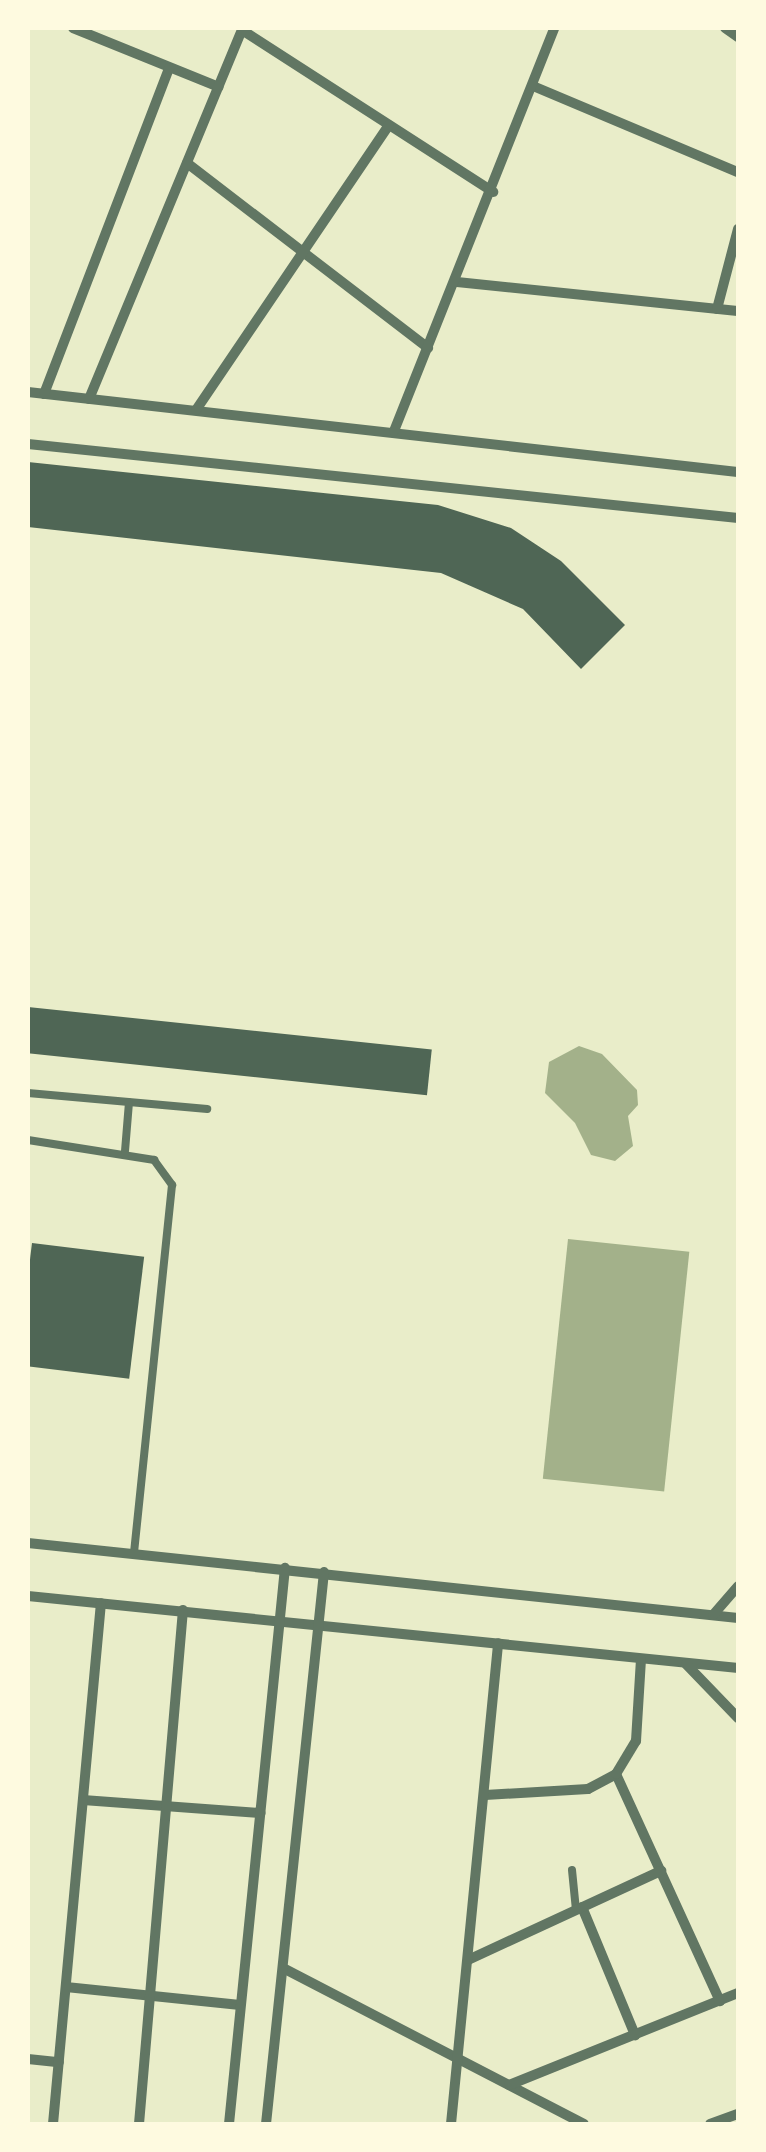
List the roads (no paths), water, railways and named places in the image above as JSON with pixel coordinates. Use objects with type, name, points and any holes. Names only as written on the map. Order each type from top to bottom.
[{"type":"street","points":[[72,28],[219,86]]},
{"type":"street","points":[[105,40],[110,28]]},
{"type":"street","points":[[394,430],[494,192],[554,28]]},
{"type":"street","points":[[725,28],[738,37]]},
{"type":"street","points":[[89,398],[243,29],[494,192]]},
{"type":"street","points":[[44,394],[170,68]]},
{"type":"street","points":[[532,86],[738,172]]},
{"type":"street","points":[[196,410],[389,125]]},
{"type":"street","points":[[187,162],[428,348]]},
{"type":"street","points":[[717,309],[738,229]]},
{"type":"street","points":[[456,282],[738,311]]},
{"type":"street","points":[[28,392],[394,430],[738,472]]},
{"type":"street","points":[[28,444],[738,518]]},
{"type":"street","points":[[28,1543],[738,1618]]},
{"type":"street","points":[[228,2124],[285,1568]]},
{"type":"street","points":[[266,2124],[324,1572]]},
{"type":"street","points":[[713,1615],[738,1586]]},
{"type":"street","points":[[28,1596],[280,1618],[738,1668]]},
{"type":"street","points":[[53,2124],[101,1603]]},
{"type":"street","points":[[138,2124],[184,1610]]},
{"type":"street","points":[[451,2124],[498,1642]]},
{"type":"street","points":[[485,1795],[588,1789],[616,1774],[636,1742],[642,1658]]},
{"type":"street","points":[[686,1663],[738,1718]]},
{"type":"street","points":[[616,1774],[720,2001]]},
{"type":"street","points":[[83,1800],[261,1813]]},
{"type":"street","points":[[468,1960],[660,1871]]},
{"type":"street","points":[[579,1908],[635,2035]]},
{"type":"street","points":[[282,1968],[584,2124]]},
{"type":"street","points":[[66,1987],[240,2006]]},
{"type":"street","points":[[509,2086],[738,1994]]},
{"type":"street","points":[[28,2059],[59,2062]]},
{"type":"street","points":[[710,2124],[738,2114]]},
{"type":"lane","points":[[28,1093],[207,1109]]},
{"type":"lane","points":[[125,1152],[129,1102]]},
{"type":"lane","points":[[28,1140],[125,1152],[154,1160],[172,1185],[134,1553]]},
{"type":"lane","points":[[572,1870],[579,1908]]}]
